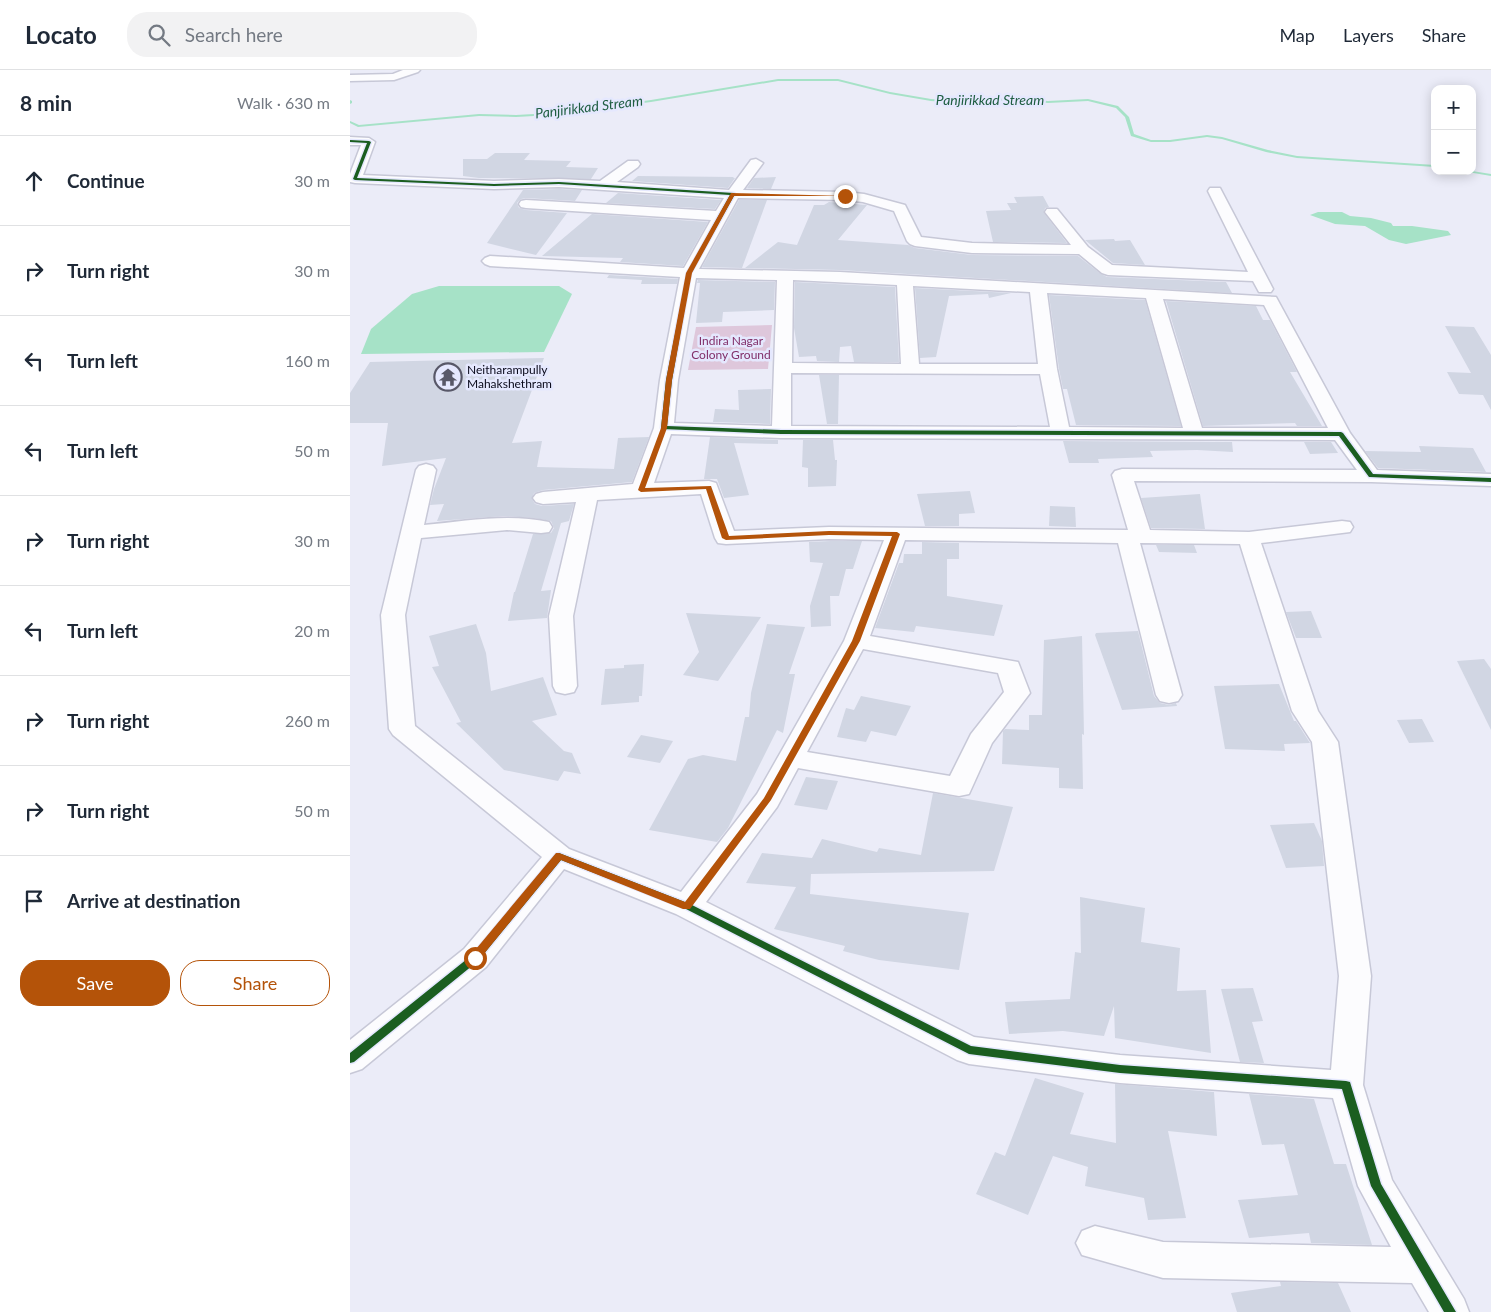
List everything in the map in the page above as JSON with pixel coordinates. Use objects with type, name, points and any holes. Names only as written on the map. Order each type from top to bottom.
[{"type":"street","points":[[350,78],[394,77],[414,70]]},
{"type":"street","points":[[350,141],[369,142],[355,179],[494,184],[559,183],[733,194],[864,198],[900,208],[915,240],[972,248],[1083,250]]},
{"type":"street","points":[[641,490],[664,428],[669,380],[689,273],[733,194],[756,163]]},
{"type":"street","points":[[603,186],[633,164]]},
{"type":"street","points":[[1215,191],[1341,434],[1371,476]]},
{"type":"street","points":[[526,204],[721,216]]},
{"type":"street","points":[[1052,212],[1083,250],[1108,270],[1259,277]]},
{"type":"street","points":[[490,261],[689,273],[905,281],[1270,300]]},
{"type":"street","points":[[782,432],[784,276]]},
{"type":"street","points":[[905,281],[910,368]]},
{"type":"street","points":[[1038,288],[1048,369],[1061,433]]},
{"type":"street","points":[[1153,294],[1194,433]]},
{"type":"street","points":[[783,368],[1048,369]]},
{"type":"street","points":[[664,428],[782,432],[1341,434]]},
{"type":"street","points":[[426,470],[393,615],[402,729],[559,856],[687,906],[969,1050],[1120,1069],[1346,1085]]},
{"type":"street","points":[[1169,695],[1122,475],[1371,476],[1491,480]]},
{"type":"street","points":[[543,498],[641,490],[709,487],[726,538],[829,533],[1249,538],[1342,527]]},
{"type":"street","points":[[566,686],[561,616],[588,494]]},
{"type":"street","points":[[413,532],[507,524],[541,527]]},
{"type":"street","points":[[687,906],[767,800],[791,758],[856,641],[897,534]]},
{"type":"street","points":[[1249,538],[1305,711],[1325,742],[1356,976],[1346,1085],[1376,1186],[1450,1312]]},
{"type":"street","points":[[791,758],[959,788],[980,740],[1017,693],[1009,667],[856,641]]},
{"type":"street","points":[[350,1059],[475,958],[559,856]]},
{"type":"street","points":[[1094,1243],[1164,1260],[1422,1265]]},
{"type":"green space","name":"Indira Nagar Colony Ground","points":[[772,325],[768,369],[688,370],[696,327]]},
{"type":"shaded area","points":[[1318,212],[1342,212],[1350,216],[1371,218],[1391,223],[1393,226],[1412,226],[1448,231],[1451,235],[1406,244],[1389,240],[1365,226],[1335,224],[1310,215]]},
{"type":"shaded area","points":[[439,286],[559,286],[572,294],[544,352],[361,354],[371,329],[412,294]]},
{"type":"building","points":[[495,153],[530,153],[524,160],[571,161],[566,167],[598,168],[591,179],[479,178],[463,176],[463,159],[487,159]]},
{"type":"building","points":[[638,176],[735,178],[728,188],[632,181]]},
{"type":"building","points":[[776,177],[771,189],[747,188],[754,178]]},
{"type":"building","points":[[523,190],[582,190],[575,201],[526,198],[521,199],[517,203],[519,208],[526,210],[567,213],[536,255],[487,243]]},
{"type":"building","points":[[618,193],[721,200],[715,209],[606,203]]},
{"type":"building","points":[[1043,196],[1049,207],[1045,208],[1044,213],[1067,243],[993,242],[986,211],[1011,210],[1007,203],[1017,203],[1014,197]]},
{"type":"building","points":[[739,200],[767,200],[742,268],[702,267]]},
{"type":"building","points":[[829,202],[867,205],[838,240],[908,245],[915,248],[972,255],[1078,256],[1107,277],[1226,282],[1232,293],[840,270],[745,268],[778,242],[797,245],[814,205],[824,205]]},
{"type":"building","points":[[592,214],[708,222],[683,266],[620,262],[623,258],[542,256]]},
{"type":"building","points":[[1114,239],[1115,241],[1130,240],[1145,265],[1113,263],[1085,240]]},
{"type":"building","points":[[609,275],[678,279],[677,284],[641,284],[642,280],[607,278]]},
{"type":"building","points":[[698,280],[775,282],[774,310],[723,312],[722,322],[696,323],[700,283],[697,283]]},
{"type":"building","points":[[795,282],[895,287],[899,362],[854,362],[851,346],[840,347],[839,362],[817,361],[816,356],[799,357],[794,328]]},
{"type":"building","points":[[915,288],[1011,293],[989,298],[988,294],[949,296],[936,357],[920,358]]},
{"type":"building","points":[[1049,295],[1145,300],[1181,426],[1076,425],[1067,389],[1063,389]]},
{"type":"building","points":[[1166,301],[1256,306],[1263,320],[1270,320],[1297,372],[1290,372],[1322,426],[1297,426],[1295,423],[1203,426]]},
{"type":"building","points":[[1445,326],[1474,327],[1491,355],[1491,410],[1483,395],[1459,394],[1447,372],[1471,373]]},
{"type":"building","points":[[544,358],[512,443],[542,441],[537,467],[614,469],[618,438],[649,437],[632,482],[543,490],[534,493],[532,499],[535,504],[542,506],[574,504],[569,521],[561,523],[541,591],[551,590],[547,618],[508,621],[514,592],[533,534],[551,533],[554,528],[551,521],[503,516],[437,521],[444,504],[430,505],[446,458],[382,466],[388,423],[350,423],[350,393],[370,362]]},
{"type":"building","points":[[819,375],[839,375],[838,424],[827,424]]},
{"type":"building","points":[[771,389],[770,424],[713,422],[715,409],[739,410],[738,390]]},
{"type":"building","points":[[710,437],[778,440],[778,444],[734,443],[749,495],[724,498],[717,479],[704,479]]},
{"type":"building","points":[[803,440],[833,440],[835,460],[837,460],[836,486],[808,487],[808,468],[802,467]]},
{"type":"building","points":[[1063,441],[1232,442],[1233,452],[1197,450],[1150,451],[1153,457],[1098,459],[1099,463],[1069,463]]},
{"type":"building","points":[[1304,442],[1331,442],[1338,453],[1310,454]]},
{"type":"building","points":[[1419,446],[1473,448],[1486,472],[1378,468],[1365,451],[1421,452]]},
{"type":"building","points":[[970,491],[975,513],[959,514],[959,526],[925,526],[917,494]]},
{"type":"building","points":[[1200,494],[1205,529],[1151,528],[1141,498]]},
{"type":"building","points":[[1050,506],[1075,507],[1076,527],[1049,526]]},
{"type":"building","points":[[862,541],[853,569],[846,569],[839,596],[830,596],[831,626],[811,627],[810,606],[823,563],[810,562],[809,542]]},
{"type":"building","points":[[922,542],[959,543],[959,559],[947,559],[947,596],[1003,605],[994,636],[916,626],[914,632],[875,628],[899,563],[903,563],[904,554],[922,554]]},
{"type":"building","points":[[1156,545],[1194,545],[1197,553],[1159,552]]},
{"type":"building","points":[[1311,611],[1322,638],[1296,638],[1286,612]]},
{"type":"building","points":[[686,613],[761,617],[718,681],[683,675],[699,652]]},
{"type":"building","points":[[476,624],[486,653],[491,691],[543,677],[557,715],[532,721],[564,751],[572,753],[581,774],[564,771],[558,781],[504,770],[456,723],[461,722],[432,667],[439,666],[429,636]]},
{"type":"building","points":[[767,624],[805,627],[789,674],[795,674],[783,733],[777,730],[728,828],[717,842],[649,830],[688,759],[703,755],[736,761],[745,717],[749,717],[751,693]]},
{"type":"building","points":[[1138,631],[1154,696],[1160,703],[1169,705],[1176,703],[1177,706],[1122,710],[1095,635],[1096,633]]},
{"type":"building","points":[[1082,636],[1083,789],[1059,788],[1059,768],[1002,764],[1003,731],[1005,729],[1029,730],[1029,715],[1042,715],[1044,640]]},
{"type":"building","points":[[1484,659],[1491,669],[1491,730],[1457,661]]},
{"type":"building","points":[[644,664],[642,696],[639,696],[639,702],[601,705],[605,669],[624,668],[624,665]]},
{"type":"building","points":[[1279,684],[1294,721],[1296,721],[1310,743],[1284,744],[1285,751],[1225,749],[1214,686]]},
{"type":"building","points":[[861,696],[911,706],[896,736],[871,731],[866,742],[837,737],[846,708],[854,710]]},
{"type":"building","points":[[1422,719],[1434,742],[1409,743],[1397,720]]},
{"type":"building","points":[[641,735],[673,741],[660,763],[627,757]]},
{"type":"building","points":[[806,777],[838,781],[827,810],[794,805]]},
{"type":"building","points":[[933,793],[1013,807],[994,871],[811,874],[810,894],[969,913],[959,970],[879,960],[843,951],[845,946],[774,929],[796,887],[746,883],[762,853],[812,858],[822,839],[877,852],[879,848],[921,855]]},
{"type":"building","points":[[1314,823],[1322,841],[1324,866],[1286,868],[1270,825]]},
{"type":"building","points":[[1080,897],[1145,908],[1141,942],[1180,948],[1177,991],[1206,990],[1211,1053],[1115,1038],[1114,1006],[1104,1036],[1063,1031],[1009,1034],[1005,1002],[1070,999],[1075,952],[1081,953]]},
{"type":"building","points":[[1253,988],[1263,1021],[1252,1022],[1264,1063],[1240,1062],[1221,989]]},
{"type":"building","points":[[1035,1078],[1084,1093],[1070,1134],[1116,1143],[1115,1084],[1214,1092],[1217,1136],[1168,1131],[1186,1218],[1148,1220],[1144,1198],[1085,1186],[1088,1167],[1053,1156],[1028,1215],[976,1194],[995,1152],[1005,1156]]},
{"type":"building","points":[[1249,1094],[1314,1099],[1334,1164],[1346,1164],[1372,1245],[1311,1243],[1309,1233],[1249,1238],[1238,1200],[1298,1195],[1284,1144],[1262,1145]]},
{"type":"building","points":[[1280,1282],[1338,1283],[1351,1312],[1237,1312],[1231,1293],[1281,1286]]},
{"type":"waterway","name":"Panjirikkad Stream","points":[[350,122],[358,126],[479,115],[516,116],[552,114],[651,101],[778,80],[838,80],[890,93],[931,100],[957,102],[1012,99],[1048,102],[1088,100],[1117,107],[1127,117],[1132,135],[1151,141],[1170,141],[1207,136],[1297,157],[1431,166]]},
{"type":"waterway","name":"Panjirikkad Stream","points":[[1476,173],[1491,175]]},
{"type":"cycle path","points":[[350,141],[369,142],[355,179],[494,185],[559,183],[733,194],[689,273],[669,380],[664,428],[781,432],[1341,434],[1371,476],[1491,480]]},
{"type":"cycle path","points":[[350,1059],[475,958],[559,856],[687,906],[969,1050],[1120,1069],[1346,1085],[1376,1186],[1450,1312]]},
{"type":"place","name":"Neitharampully Mahakshethram","points":[[448,377]]},
{"type":"route","points":[[475,958],[559,856],[687,906],[767,800],[856,641],[897,534],[829,533],[726,538],[709,487],[641,490],[664,428],[669,380],[689,273],[733,194],[845,196]]}]
